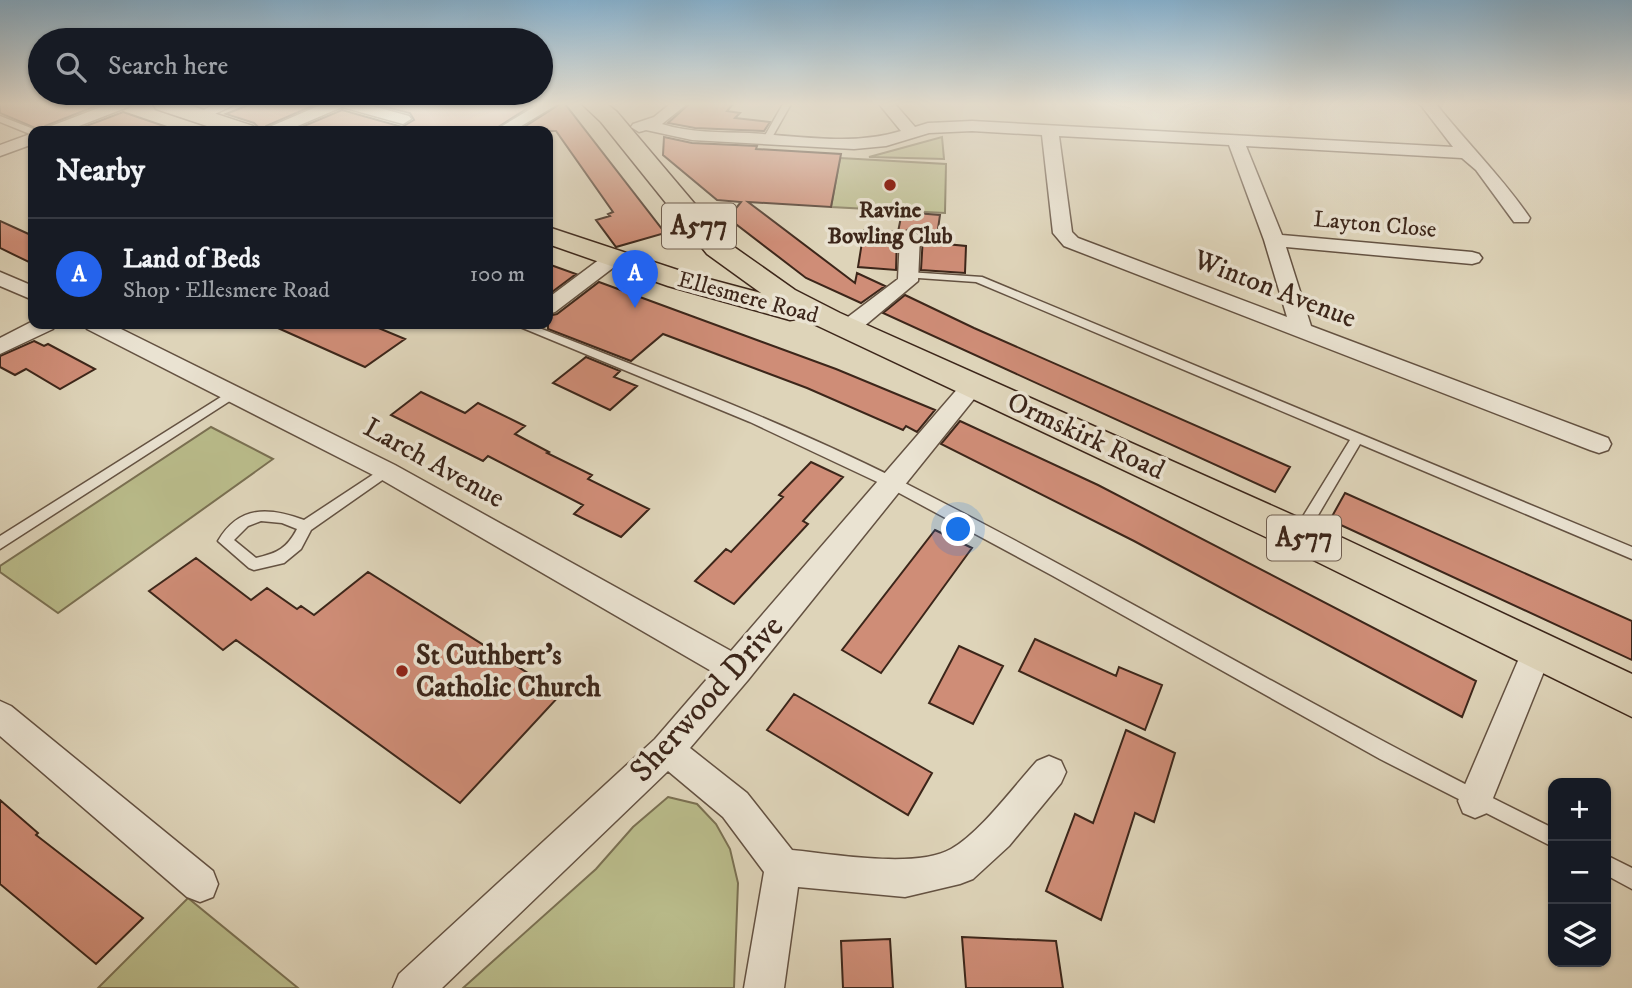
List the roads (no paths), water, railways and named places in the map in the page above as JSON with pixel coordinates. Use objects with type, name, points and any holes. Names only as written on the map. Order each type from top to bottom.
[{"type":"highway","name":"Ormskirk Road","points":[[635,150],[717,248],[756,278],[839,324],[1299,535],[1632,696]]},
{"type":"highway","name":"Ellesmere Road","points":[[553,237],[679,280],[839,324]]},
{"type":"highway","name":"A577","points":[[679,280],[709,270],[715,265],[717,248]]},
{"type":"street","name":"Winton Avenue","points":[[1053,150],[1063,233],[1071,242],[1302,331],[1567,425],[1599,444]]},
{"type":"street","points":[[1239,150],[1274,240],[1302,331]]},
{"type":"street","points":[[1411,150],[1466,153]]},
{"type":"street","points":[[1464,150],[1482,166],[1521,218]]},
{"type":"street","points":[[839,324],[908,281],[910,236]]},
{"type":"street","name":"Layton Close","points":[[1274,240],[1472,258]]},
{"type":"street","points":[[553,304],[615,257]]},
{"type":"street","points":[[0,278],[28,292]]},
{"type":"street","points":[[0,347],[35,329]]},
{"type":"street","name":"Larch Avenue","points":[[104,329],[386,471],[737,670]]},
{"type":"street","name":"Sherwood Drive","points":[[413,988],[667,750],[737,670],[974,384]]},
{"type":"street","points":[[1475,801],[1538,649]]},
{"type":"street","points":[[0,716],[200,884]]},
{"type":"street","points":[[667,750],[736,806],[783,867],[764,988]]},
{"type":"street","points":[[783,867],[905,879],[960,866],[996,834],[1049,772]]},
{"type":"lane","points":[[908,275],[978,279],[1632,554]]},
{"type":"lane","points":[[532,329],[747,415],[892,483],[1475,801],[1548,836]]},
{"type":"lane","points":[[0,543],[232,394]]},
{"type":"lane","points":[[1299,535],[1357,439]]},
{"type":"lane","points":[[306,526],[266,514],[247,520],[233,529],[225,541],[254,564],[279,559],[296,545],[306,526],[386,471]]},
{"type":"lane","points":[[1611,868],[1632,879]]},
{"type":"place","name":"Ravine Bowling Club","points":[[890,185]]},
{"type":"place","name":"Land of Beds","points":[[635,308]]},
{"type":"place","name":"St Cuthbert's Catholic Church","points":[[402,671]]}]
